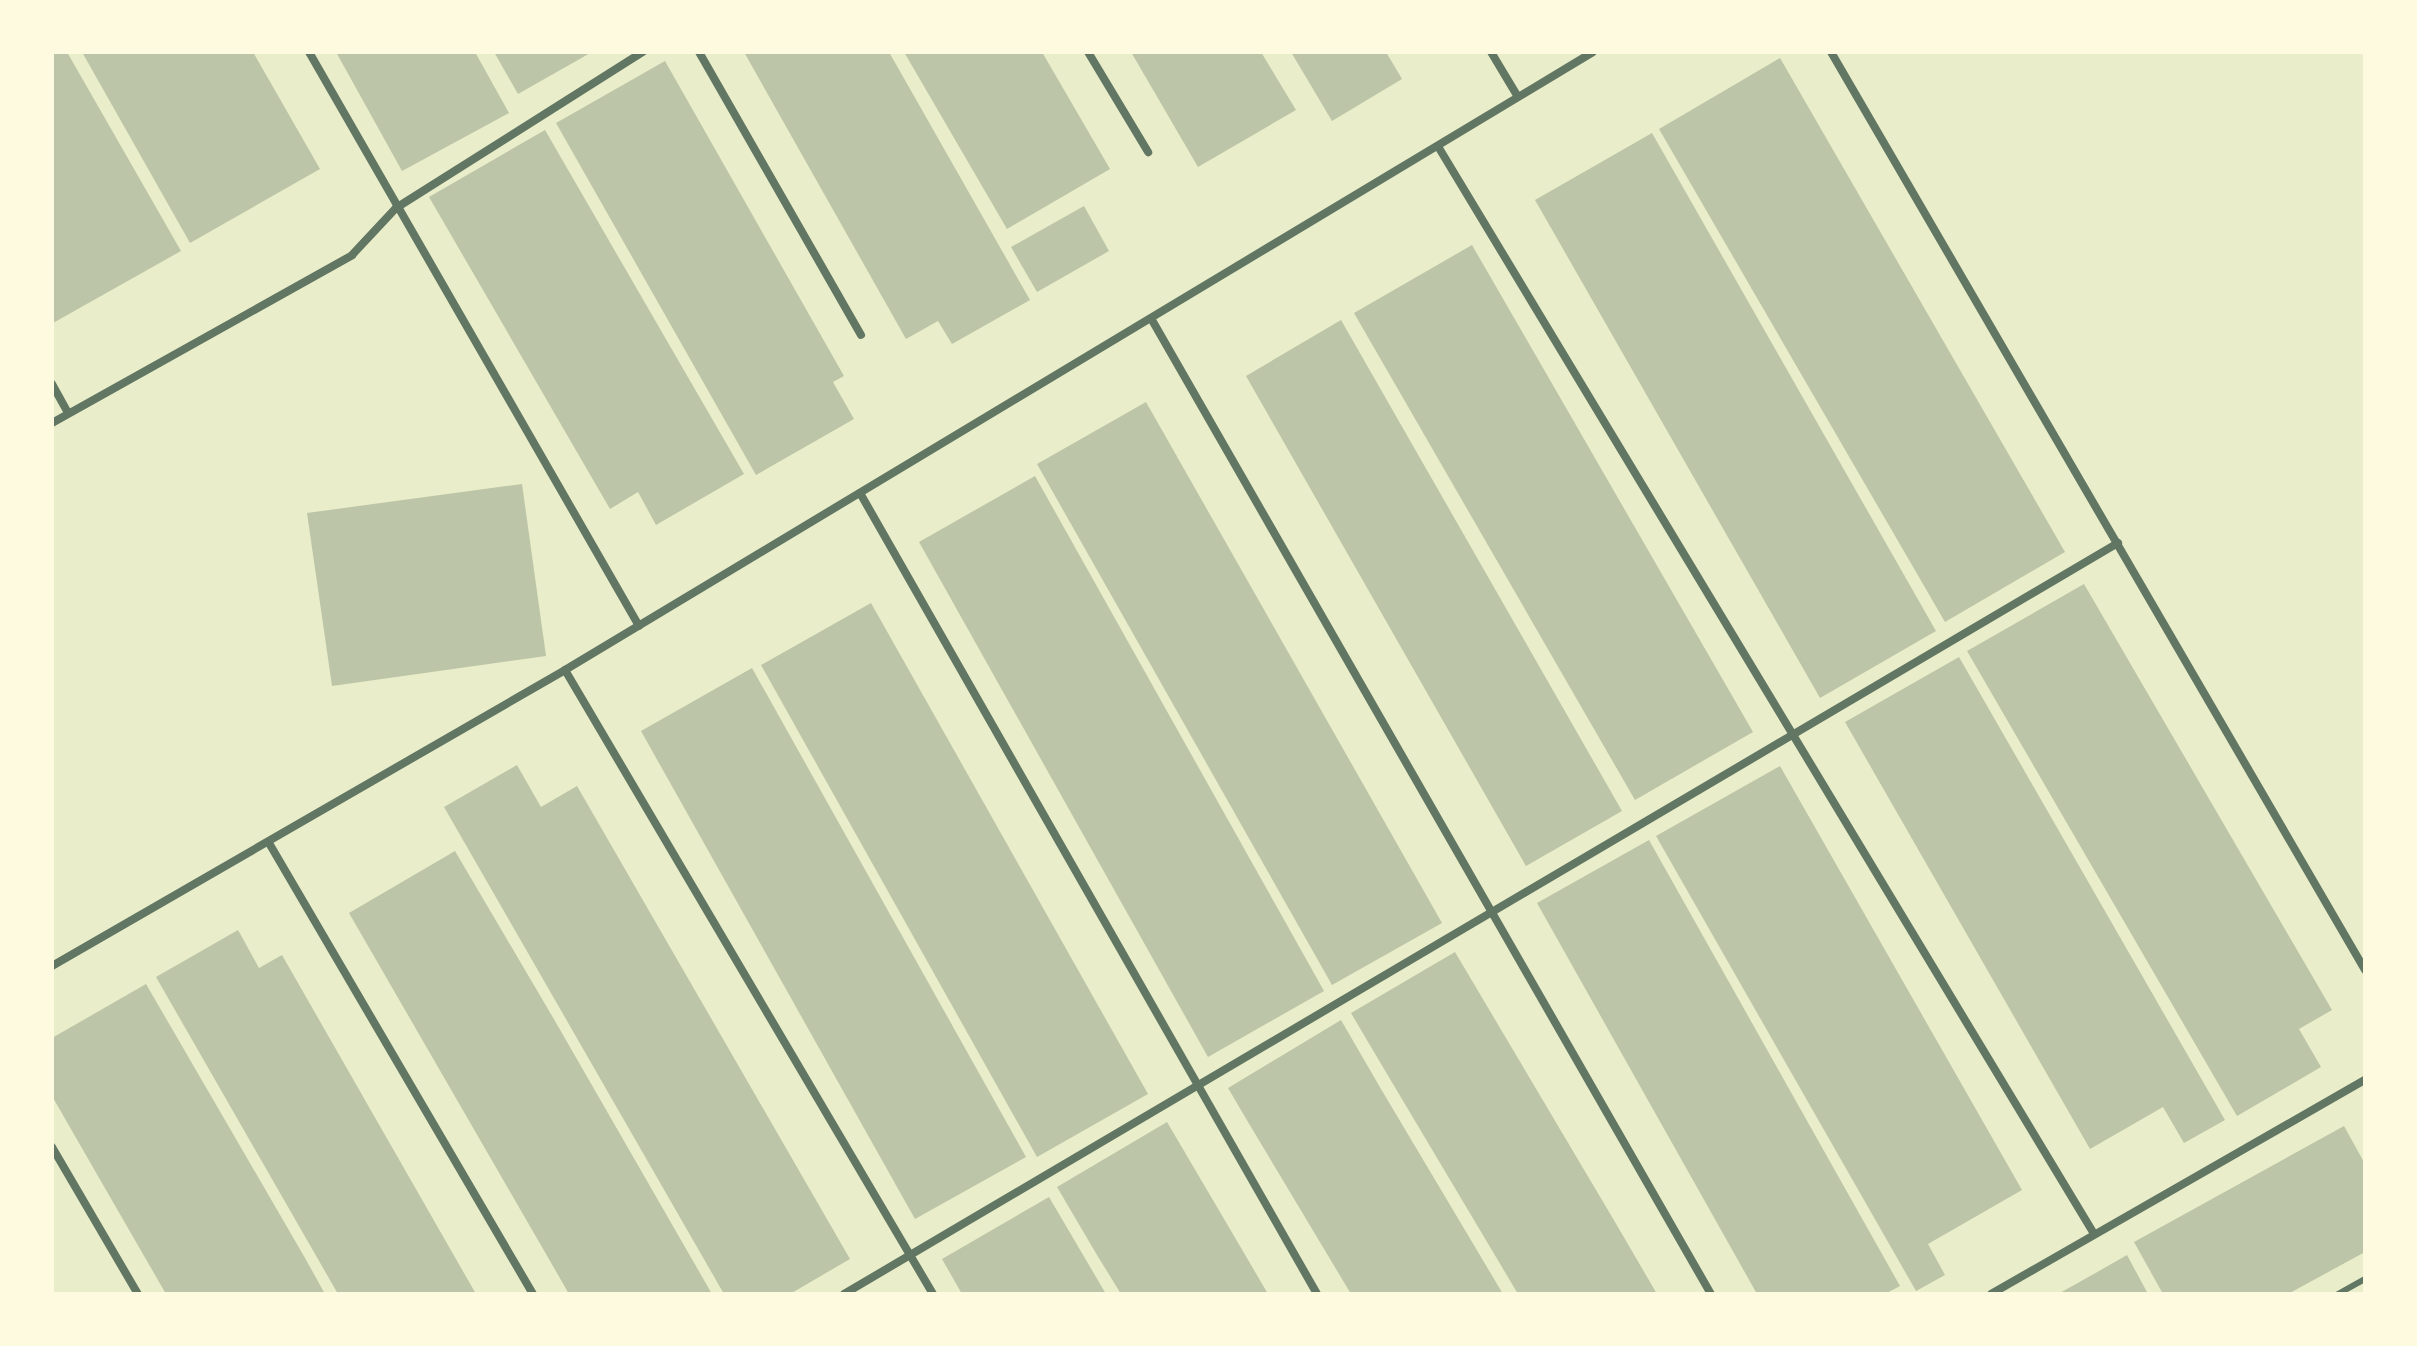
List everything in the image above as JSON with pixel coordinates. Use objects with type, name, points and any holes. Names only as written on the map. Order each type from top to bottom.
[{"type":"street","points":[[309,52],[639,626]]},
{"type":"street","points":[[52,423],[352,255],[396,208],[643,52]]},
{"type":"street","points":[[699,52],[861,335]]},
{"type":"street","points":[[1088,52],[1148,152]]},
{"type":"street","points":[[1491,52],[1518,97]]},
{"type":"street","points":[[52,966],[565,670],[1439,148],[1593,52]]},
{"type":"street","points":[[1831,52],[2365,970]]},
{"type":"street","points":[[1439,148],[1796,732],[2094,1234]]},
{"type":"street","points":[[1152,320],[1711,1294]]},
{"type":"street","points":[[52,384],[68,413]]},
{"type":"street","points":[[860,493],[1317,1294]]},
{"type":"street","points":[[844,1294],[2118,543]]},
{"type":"street","points":[[565,670],[933,1294]]},
{"type":"street","points":[[269,843],[533,1294]]},
{"type":"street","points":[[1991,1294],[2365,1080]]},
{"type":"street","points":[[52,1147],[138,1294]]},
{"type":"lane","points":[[2338,1294],[2365,1279]]},
{"type":"building","points":[[52,52],[67,52],[181,251],[53,323]]},
{"type":"building","points":[[82,52],[253,52],[320,169],[190,243]]},
{"type":"building","points":[[336,52],[475,52],[509,113],[402,171]]},
{"type":"building","points":[[494,52],[592,52],[518,94]]},
{"type":"building","points":[[744,52],[889,52],[1030,300],[952,344],[938,321],[906,339]]},
{"type":"building","points":[[904,52],[1042,52],[1110,169],[1007,229]]},
{"type":"building","points":[[1131,52],[1261,52],[1296,110],[1198,167]]},
{"type":"building","points":[[1291,52],[1386,52],[1402,79],[1332,121]]},
{"type":"building","points":[[1780,58],[2065,552],[1945,622],[1659,129]]},
{"type":"building","points":[[665,61],[844,376],[833,382],[854,419],[756,475],[556,123]]},
{"type":"building","points":[[545,130],[744,474],[656,525],[638,492],[610,509],[429,197]]},
{"type":"building","points":[[1652,133],[1936,631],[1820,698],[1535,200]]},
{"type":"building","points":[[1084,206],[1109,251],[1037,292],[1011,247]]},
{"type":"building","points":[[1472,245],[1753,732],[1635,800],[1354,313]]},
{"type":"building","points":[[1341,320],[1622,811],[1526,866],[1246,376]]},
{"type":"building","points":[[1146,402],[1442,923],[1332,985],[1037,464]]},
{"type":"building","points":[[1035,476],[1324,991],[1208,1057],[919,542]]},
{"type":"building","points":[[522,484],[546,656],[332,686],[307,513]]},
{"type":"building","points":[[2084,584],[2332,1010],[2299,1029],[2321,1067],[2237,1116],[1967,651]]},
{"type":"building","points":[[871,603],[1148,1094],[1037,1157],[761,665]]},
{"type":"building","points":[[1959,657],[2225,1120],[2184,1143],[2163,1107],[2090,1149],[1845,722]]},
{"type":"building","points":[[752,668],[1026,1157],[915,1219],[641,731]]},
{"type":"building","points":[[517,765],[541,807],[577,786],[850,1259],[790,1294],[724,1294],[444,807]]},
{"type":"building","points":[[1780,766],[2022,1190],[1928,1244],[1945,1275],[1916,1291],[1656,836]]},
{"type":"building","points":[[1649,840],[1900,1286],[1885,1294],[1757,1294],[1537,903]]},
{"type":"building","points":[[455,851],[712,1294],[569,1294],[349,913]]},
{"type":"building","points":[[238,930],[259,968],[282,955],[476,1294],[338,1294],[156,977]]},
{"type":"building","points":[[1455,952],[1657,1294],[1518,1294],[1371,1047],[1351,1013]]},
{"type":"building","points":[[146,984],[325,1294],[166,1294],[52,1096],[52,1038]]},
{"type":"building","points":[[1341,1020],[1503,1294],[1351,1294],[1248,1122],[1228,1088]]},
{"type":"building","points":[[1167,1122],[1268,1294],[1121,1294],[1057,1187]]},
{"type":"building","points":[[2344,1126],[2365,1164],[2365,1252],[2288,1294],[2163,1294],[2134,1242]]},
{"type":"building","points":[[1049,1197],[1106,1294],[962,1294],[942,1259]]},
{"type":"building","points":[[2127,1255],[2148,1294],[2058,1294],[2092,1275]]}]
